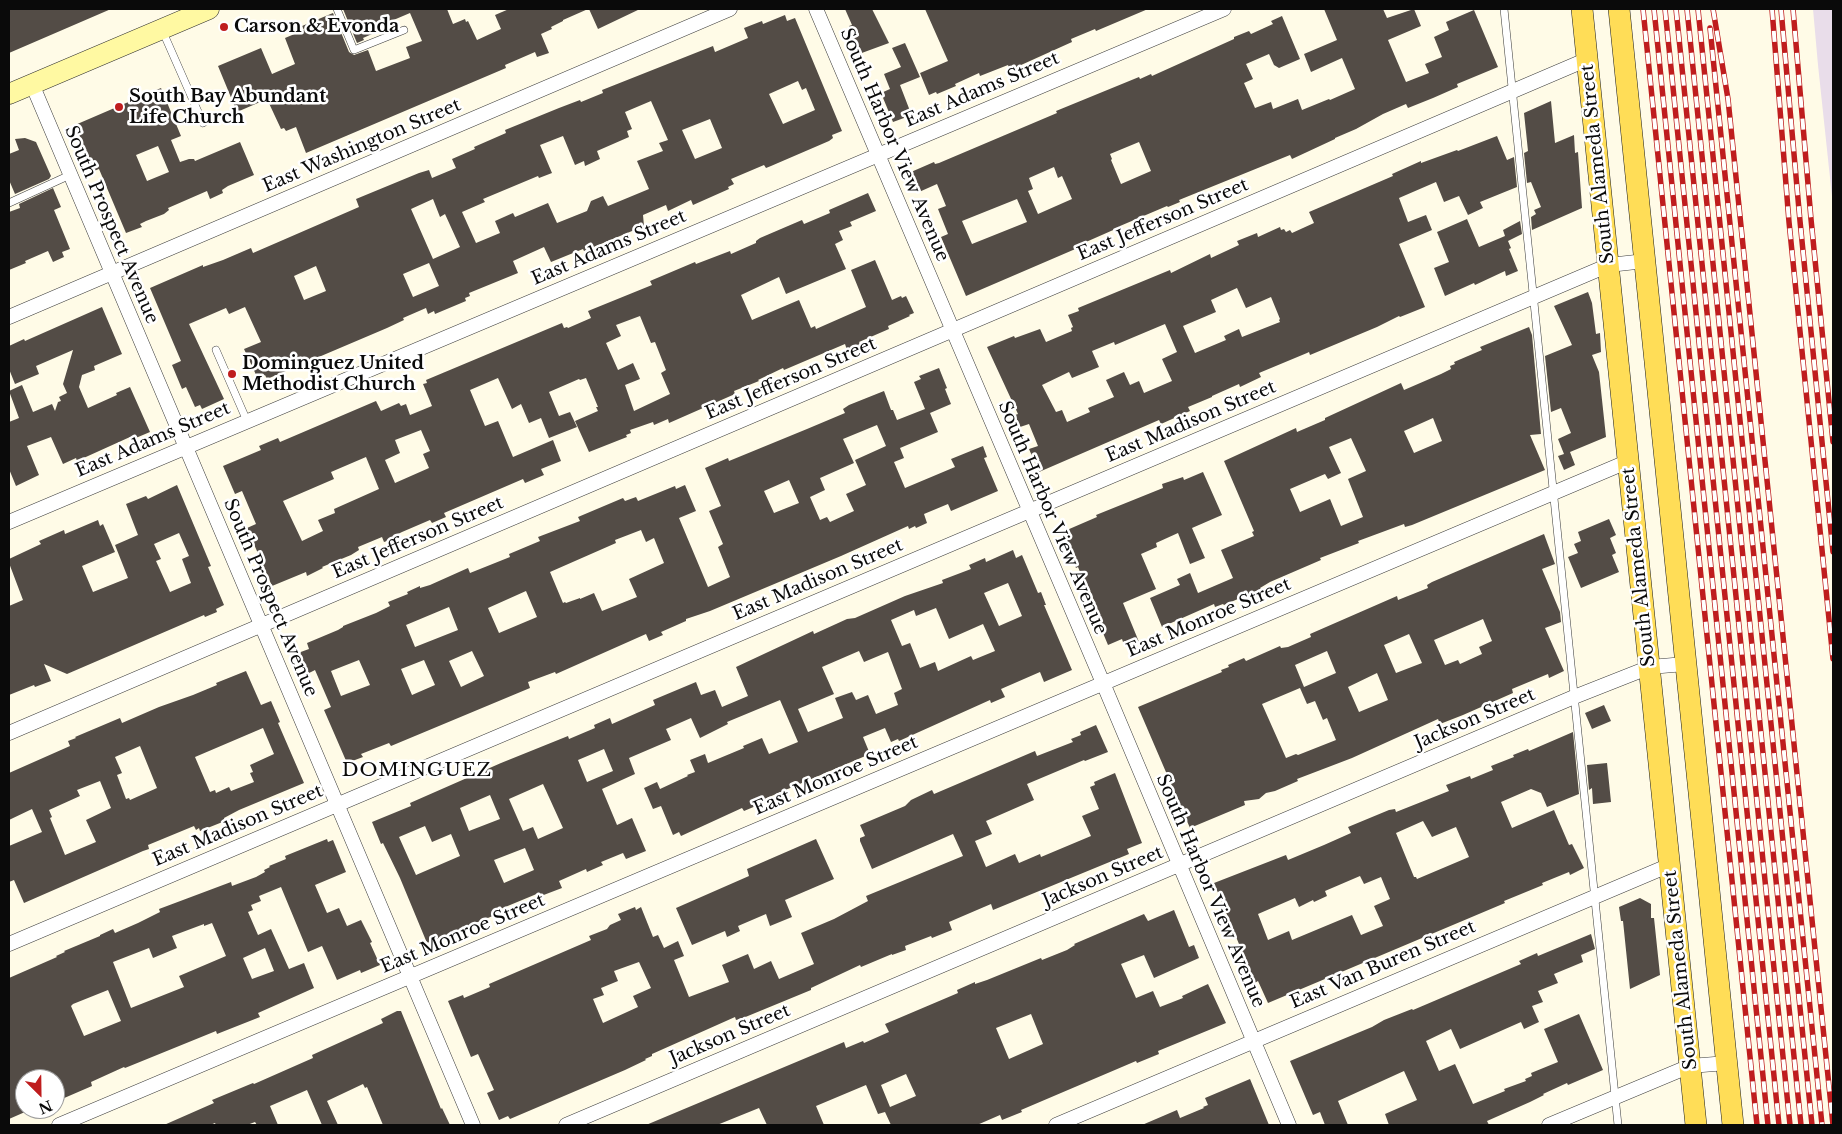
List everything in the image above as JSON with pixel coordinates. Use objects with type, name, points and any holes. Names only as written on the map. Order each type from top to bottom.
[{"type":"main road","points":[[9,94],[209,9]]},
{"type":"main road","name":"South Alameda Street","points":[[1582,9],[1696,1125]]},
{"type":"main road","name":"South Alameda Street","points":[[1620,9],[1733,1125]]},
{"type":"street","name":"East Washington Street","points":[[9,317],[730,9]]},
{"type":"street","name":"South Harbor View Avenue","points":[[816,9],[1028,511],[1103,683],[1288,1125]]},
{"type":"street","name":"East Adams Street","points":[[9,522],[1224,9]]},
{"type":"street","name":"East Jefferson Street","points":[[9,733],[1588,59]]},
{"type":"street","name":"South Prospect Avenue","points":[[32,84],[473,1125]]},
{"type":"street","name":"East Madison Street","points":[[9,944],[1534,296],[1609,265],[1645,261]]},
{"type":"street","name":"East Monroe Street","points":[[58,1125],[1629,461]]},
{"type":"street","name":"Jackson Street","points":[[566,1125],[1574,697],[1650,667],[1685,664]]},
{"type":"street","name":"East Van Buren Street","points":[[1056,1125],[1670,865]]},
{"type":"street","points":[[1549,1125],[1690,1066],[1727,1064]]},
{"type":"lane","points":[[337,9],[354,50],[404,30]]},
{"type":"lane","points":[[1504,9],[1618,1125]]},
{"type":"lane","points":[[162,29],[203,123]]},
{"type":"lane","points":[[9,203],[70,175]]},
{"type":"lane","points":[[216,350],[247,421]]},
{"type":"shaded area","points":[[1813,9],[1833,9],[1833,206],[1818,65]]},
{"type":"building","points":[[9,9],[111,9],[9,53]]},
{"type":"building","points":[[343,9],[447,9],[453,24],[465,19],[466,22],[468,21],[477,40],[501,29],[495,15],[509,9],[588,9],[563,20],[551,27],[552,29],[541,34],[549,53],[537,57],[535,52],[505,65],[506,68],[306,153],[296,127],[286,131],[284,128],[281,129],[267,99],[237,112],[218,66],[261,48],[272,74],[295,64],[285,38],[304,30],[302,26],[333,13],[349,52],[354,55],[368,50],[376,71],[410,58],[406,47],[422,41],[410,13],[370,30],[372,34],[357,43]]},
{"type":"building","points":[[589,9],[640,9],[598,29]]},
{"type":"building","points":[[845,9],[872,9],[889,43],[859,54],[849,26],[852,25]]},
{"type":"building","points":[[925,9],[1148,9],[1096,31],[1095,29],[1071,39],[1072,42],[1010,70],[1008,65],[980,76],[979,73],[955,84],[956,86],[937,94],[936,92],[929,95],[920,73],[948,61]]},
{"type":"building","points":[[1324,9],[1383,9],[1387,18],[1414,9],[1421,26],[1388,40],[1406,82],[1429,73],[1425,64],[1442,57],[1434,37],[1449,30],[1446,22],[1474,10],[1498,67],[1457,84],[1458,87],[1433,98],[1408,108],[1406,104],[1383,114],[1292,159],[1290,155],[1179,200],[1180,202],[1086,242],[1087,244],[966,296],[941,237],[948,234],[938,209],[946,206],[937,184],[919,192],[911,172],[934,162],[935,164],[939,163],[1057,113],[1056,111],[1139,77],[1140,79],[1151,74],[1152,76],[1234,39],[1234,37],[1249,31],[1251,34],[1273,24],[1271,21],[1282,16],[1300,59],[1279,68],[1274,65],[1269,54],[1246,64],[1253,79],[1244,83],[1255,108],[1271,102],[1273,109],[1298,99],[1302,110],[1355,89],[1342,58],[1311,72],[1304,54],[1337,40]],"holes":[[[1139,142],[1151,171],[1121,184],[1110,154]],[[1054,167],[1058,178],[1062,176],[1072,199],[1038,214],[1028,191],[1033,189],[1029,178]],[[1017,199],[1027,222],[972,244],[962,221]]]},
{"type":"building","points":[[785,15],[787,21],[795,18],[842,131],[832,135],[833,138],[829,141],[766,168],[764,165],[731,179],[734,184],[728,187],[729,189],[693,205],[691,200],[668,211],[666,205],[643,215],[644,226],[584,251],[583,249],[551,262],[544,247],[513,261],[518,273],[469,293],[470,296],[465,298],[466,301],[435,314],[434,311],[428,314],[426,308],[403,318],[404,320],[387,328],[267,379],[265,375],[258,379],[244,349],[261,342],[245,307],[229,314],[226,308],[189,324],[224,399],[202,409],[200,405],[195,407],[186,387],[182,389],[172,365],[181,361],[150,288],[203,265],[203,267],[251,248],[253,253],[359,207],[356,199],[419,173],[429,170],[432,178],[456,168],[452,159],[506,133],[505,130],[580,100],[581,102],[603,93],[602,90],[713,46],[715,52],[748,38],[744,28],[762,21],[763,24]],"holes":[[[798,81],[802,90],[806,88],[815,110],[783,124],[769,94]],[[651,101],[668,140],[659,143],[663,151],[637,161],[649,189],[608,206],[603,196],[591,201],[587,211],[557,223],[548,203],[515,217],[513,213],[495,221],[500,233],[476,243],[462,212],[485,202],[483,199],[538,176],[539,178],[552,173],[540,145],[563,136],[575,165],[584,161],[585,166],[600,159],[597,151],[629,137],[627,131],[632,129],[625,112]],[[710,119],[722,148],[695,159],[682,130]],[[433,199],[440,217],[445,214],[460,247],[433,259],[411,209]],[[429,263],[439,286],[413,297],[403,274]],[[316,266],[326,291],[304,300],[294,276]]]},
{"type":"building","points":[[905,43],[920,77],[900,85],[910,111],[903,114],[904,118],[893,122],[881,93],[890,89],[884,74],[901,67],[892,48]]},
{"type":"building","points":[[161,88],[181,136],[171,140],[180,162],[189,159],[194,159],[195,161],[240,142],[254,175],[228,186],[222,190],[223,193],[210,199],[207,191],[168,208],[169,210],[164,214],[140,224],[142,227],[126,233],[99,169],[94,171],[75,125]],"holes":[[[158,146],[169,172],[147,181],[136,155]]]},
{"type":"building","points":[[1551,101],[1555,143],[1574,135],[1575,153],[1578,152],[1582,208],[1532,230],[1531,217],[1536,214],[1534,210],[1541,207],[1531,182],[1527,183],[1524,153],[1528,151],[1524,113]]},
{"type":"building","points":[[1497,136],[1507,160],[1514,157],[1517,187],[1480,202],[1483,208],[1468,215],[1459,196],[1444,202],[1436,182],[1399,198],[1408,222],[1426,215],[1432,230],[1399,244],[1425,307],[1399,316],[1310,355],[1309,352],[1259,373],[1261,377],[1240,387],[1239,384],[1188,407],[1190,411],[1161,424],[1159,420],[1039,472],[1029,449],[1038,446],[1029,424],[1020,427],[1015,415],[1018,414],[987,347],[1014,336],[1015,338],[1040,329],[1046,342],[1072,331],[1071,328],[1073,327],[1068,315],[1079,311],[1078,308],[1170,270],[1171,273],[1210,254],[1211,258],[1239,245],[1237,241],[1257,233],[1258,237],[1280,227],[1281,230],[1284,229],[1286,232],[1290,230],[1292,233],[1314,223],[1309,212],[1393,176],[1392,174],[1421,161],[1421,163]],"holes":[[[1237,288],[1246,308],[1271,297],[1280,322],[1242,337],[1239,329],[1224,336],[1226,340],[1195,353],[1183,326],[1216,312],[1211,300]],[[1165,324],[1177,352],[1162,359],[1172,381],[1144,393],[1139,381],[1130,385],[1124,372],[1106,380],[1114,397],[1088,408],[1090,412],[1067,422],[1062,410],[1056,412],[1042,385],[1069,372],[1072,378],[1099,367],[1092,351],[1114,342],[1115,345]]]},
{"type":"building","points":[[25,138],[36,142],[51,176],[49,179],[15,194],[9,180],[9,154],[19,150],[15,139]]},
{"type":"building","points":[[53,188],[61,207],[54,210],[70,249],[62,252],[64,257],[53,262],[48,251],[9,270],[9,212],[20,208],[19,204]]},
{"type":"building","points":[[868,193],[876,211],[850,222],[852,226],[839,231],[843,240],[835,244],[846,269],[786,294],[779,277],[741,295],[752,320],[799,300],[811,328],[815,326],[816,329],[866,307],[851,270],[875,260],[892,300],[906,296],[914,313],[888,326],[889,329],[859,342],[861,345],[847,350],[845,344],[784,370],[783,368],[759,381],[734,391],[735,394],[669,423],[668,419],[654,425],[653,422],[630,430],[631,433],[626,435],[627,437],[589,452],[575,421],[598,411],[586,378],[579,379],[549,392],[559,416],[570,412],[577,427],[549,438],[541,418],[529,423],[521,404],[512,409],[498,378],[470,390],[485,426],[498,421],[513,457],[553,440],[561,461],[541,469],[544,475],[525,483],[523,479],[444,513],[446,517],[432,523],[430,520],[398,534],[399,537],[384,542],[382,537],[358,547],[359,550],[351,555],[322,567],[307,576],[306,572],[272,586],[247,528],[256,524],[242,491],[235,494],[223,466],[261,450],[259,446],[278,438],[280,442],[376,401],[381,411],[399,403],[401,406],[406,404],[410,415],[432,406],[423,384],[427,383],[426,380],[562,323],[564,328],[568,328],[591,318],[588,311],[652,285],[650,281],[695,262],[696,264],[730,251],[731,254],[756,243],[760,238],[802,220],[804,224],[830,213],[829,210]],"holes":[[[640,316],[651,343],[655,342],[666,370],[661,373],[670,394],[634,411],[625,385],[640,379],[633,363],[618,370],[606,343],[621,336],[616,325]],[[421,430],[430,451],[423,454],[429,468],[395,483],[385,460],[400,453],[395,440]],[[366,457],[379,489],[334,509],[335,513],[318,520],[323,531],[302,541],[283,501],[334,479],[331,472]]]},
{"type":"building","points":[[1467,219],[1479,247],[1505,236],[1503,230],[1520,221],[1522,234],[1508,241],[1511,248],[1509,249],[1518,271],[1506,276],[1505,271],[1445,296],[1434,268],[1449,262],[1437,232]]},
{"type":"building","points":[[1588,292],[1592,303],[1596,334],[1600,333],[1601,352],[1592,355],[1599,372],[1606,437],[1570,452],[1575,465],[1564,470],[1558,456],[1564,454],[1558,439],[1571,433],[1561,408],[1551,412],[1545,356],[1572,345],[1554,306]]},
{"type":"building","points":[[102,307],[122,354],[94,366],[95,370],[82,375],[79,387],[88,408],[130,387],[150,432],[131,440],[130,437],[77,461],[76,458],[63,464],[51,437],[27,446],[39,475],[16,486],[9,469],[9,422],[19,418],[9,391],[22,385],[33,412],[52,404],[55,411],[58,402],[61,401],[59,397],[67,393],[63,384],[73,350],[36,366],[39,374],[15,384],[9,369],[9,346],[24,339],[25,341]]},
{"type":"building","points":[[1529,327],[1532,335],[1541,434],[1530,435],[1545,470],[1412,525],[1405,527],[1404,524],[1358,541],[1359,543],[1320,558],[1321,560],[1270,582],[1261,589],[1224,605],[1215,607],[1214,604],[1162,627],[1150,598],[1180,585],[1177,579],[1190,573],[1198,593],[1233,578],[1221,550],[1254,536],[1252,532],[1254,531],[1224,461],[1296,428],[1297,432],[1325,420],[1325,418],[1401,383],[1404,390],[1441,374],[1451,369],[1450,366],[1455,364],[1454,362],[1482,350],[1480,347]],"holes":[[[1433,418],[1442,441],[1414,453],[1404,431]],[[1351,438],[1366,471],[1348,479],[1363,517],[1341,526],[1330,499],[1300,512],[1290,489],[1325,474],[1328,479],[1341,473],[1329,447]]]},
{"type":"building","points":[[939,368],[951,404],[930,413],[938,432],[900,448],[904,458],[894,462],[905,488],[955,467],[951,459],[983,446],[987,457],[984,458],[998,491],[951,511],[948,504],[924,514],[927,523],[916,528],[915,526],[909,529],[908,526],[710,611],[686,619],[686,621],[661,632],[663,635],[649,641],[646,634],[556,674],[555,672],[528,682],[530,688],[391,746],[389,743],[361,754],[363,757],[347,763],[324,710],[331,707],[315,670],[305,675],[298,659],[300,658],[298,653],[309,649],[307,643],[390,606],[388,602],[408,594],[407,592],[420,586],[420,588],[430,585],[468,568],[470,573],[510,557],[509,554],[540,541],[538,537],[580,521],[578,517],[623,498],[625,501],[636,497],[638,501],[675,486],[676,489],[685,485],[696,511],[679,518],[708,587],[730,577],[718,547],[723,544],[709,511],[721,506],[705,468],[728,458],[729,461],[845,413],[843,409],[849,405],[884,391],[897,420],[925,409],[914,382],[921,379],[919,376]],"holes":[[[877,425],[886,446],[855,460],[866,485],[846,494],[854,511],[830,522],[827,517],[820,520],[810,497],[825,490],[820,478],[854,463],[843,439]],[[789,480],[799,503],[774,513],[764,491]],[[641,530],[646,542],[654,538],[664,563],[629,579],[637,597],[602,611],[594,593],[563,603],[550,572],[616,543],[615,540]],[[526,591],[537,617],[499,633],[488,608]],[[449,607],[458,630],[415,647],[406,625]],[[472,651],[484,676],[461,687],[449,661]],[[359,660],[370,685],[341,696],[331,671]],[[424,660],[435,685],[412,695],[401,669]]]},
{"type":"building","points":[[1203,472],[1222,515],[1192,528],[1205,558],[1190,564],[1178,533],[1156,543],[1157,547],[1141,554],[1156,589],[1123,603],[1139,642],[1128,647],[1122,639],[1108,645],[1095,614],[1099,613],[1089,588],[1087,589],[1060,533],[1097,517],[1096,515],[1163,488],[1162,484],[1183,477],[1184,480]]},
{"type":"building","points":[[177,485],[211,566],[208,567],[224,605],[216,609],[217,612],[205,617],[204,615],[67,674],[44,664],[51,681],[35,687],[34,685],[9,695],[9,606],[23,600],[9,559],[41,544],[39,541],[64,530],[65,534],[98,520],[100,526],[103,524],[115,552],[82,566],[93,592],[128,578],[115,545],[138,535],[126,504],[146,496],[148,499]],"holes":[[[179,533],[189,556],[182,559],[191,583],[170,592],[156,561],[161,559],[154,544]]]},
{"type":"building","points":[[1609,519],[1616,535],[1610,538],[1616,553],[1612,555],[1619,572],[1581,588],[1568,557],[1578,553],[1574,544],[1581,541],[1578,532]]},
{"type":"building","points":[[1544,534],[1555,564],[1542,569],[1560,612],[1561,622],[1545,628],[1564,671],[1549,678],[1548,674],[1512,689],[1513,693],[1440,724],[1438,719],[1352,758],[1297,779],[1298,781],[1266,793],[1259,799],[1244,801],[1245,805],[1190,828],[1138,707],[1222,672],[1221,670],[1229,667],[1228,665],[1244,658],[1246,661],[1280,646],[1281,648],[1288,647],[1311,637],[1310,634],[1397,596],[1398,600],[1428,588],[1427,585]],"holes":[[[1483,619],[1492,641],[1479,647],[1482,654],[1460,664],[1458,660],[1445,665],[1434,640]],[[1409,634],[1422,663],[1396,673],[1384,645]],[[1327,651],[1336,673],[1304,687],[1295,665]],[[1377,673],[1388,700],[1359,712],[1348,687]],[[1300,688],[1307,704],[1315,701],[1323,720],[1327,718],[1336,740],[1286,758],[1262,704]]]},
{"type":"building","points":[[1013,550],[1016,558],[1022,555],[1038,593],[1041,592],[1046,605],[1044,605],[1072,670],[1044,682],[1040,672],[1001,689],[1005,697],[991,703],[990,700],[899,741],[898,739],[891,742],[885,728],[863,737],[870,754],[762,800],[763,803],[744,811],[742,808],[681,836],[679,832],[673,835],[661,806],[653,809],[644,788],[657,782],[660,789],[688,776],[695,772],[690,760],[705,754],[708,763],[744,748],[743,746],[762,738],[769,754],[798,742],[780,700],[727,722],[728,724],[700,738],[691,718],[666,729],[671,740],[629,758],[635,774],[602,789],[617,825],[632,818],[646,851],[626,859],[623,853],[601,862],[603,865],[587,872],[586,869],[559,881],[562,888],[541,896],[539,893],[498,910],[500,913],[427,943],[400,878],[383,843],[381,844],[372,822],[411,806],[410,803],[501,763],[568,736],[569,739],[595,728],[594,725],[610,718],[612,724],[655,705],[653,700],[696,682],[701,695],[715,690],[722,707],[748,696],[736,667],[813,631],[814,634],[905,596],[943,583],[942,580],[971,569],[969,565],[985,558],[986,562]],"holes":[[[1008,583],[1022,616],[999,626],[984,593]],[[936,608],[949,639],[983,624],[995,651],[973,660],[971,656],[938,671],[935,662],[920,668],[910,643],[902,646],[891,620],[914,610],[916,616]],[[859,651],[864,662],[888,652],[902,689],[894,693],[898,705],[876,714],[868,695],[856,700],[852,692],[835,698],[843,718],[808,732],[798,709],[834,694],[822,667]],[[604,749],[613,771],[587,782],[578,760]],[[543,784],[563,828],[538,839],[533,827],[523,831],[509,799]],[[490,795],[500,819],[469,831],[460,808]],[[425,826],[432,842],[451,834],[460,856],[416,875],[399,837]],[[525,848],[534,870],[504,883],[494,860]]]},
{"type":"building","points":[[246,671],[261,705],[271,701],[280,722],[278,723],[304,783],[239,810],[224,818],[225,821],[200,831],[199,828],[196,830],[194,826],[148,845],[149,849],[24,903],[14,880],[9,882],[9,846],[42,832],[32,809],[9,820],[9,773],[70,746],[68,741],[75,737],[120,718],[122,723],[217,685],[216,683]],"holes":[[[263,728],[274,754],[250,765],[253,772],[250,773],[254,782],[231,791],[229,787],[216,793],[215,790],[210,792],[195,757]],[[140,746],[157,788],[130,800],[129,798],[126,799],[117,775],[122,773],[115,757]],[[100,781],[111,808],[86,820],[96,842],[65,855],[50,818],[52,817],[49,810],[80,796],[77,790]]]},
{"type":"building","points":[[1604,705],[1611,721],[1592,729],[1585,713]]},
{"type":"building","points":[[1096,725],[1108,752],[1027,784],[1034,800],[986,821],[992,834],[975,841],[986,867],[1015,854],[1019,863],[1040,854],[1041,857],[1091,836],[1082,816],[1099,809],[1090,787],[1095,785],[1094,782],[1115,773],[1142,843],[1127,849],[1129,854],[993,910],[991,904],[949,922],[952,930],[905,946],[906,950],[861,967],[860,965],[811,988],[811,990],[743,1018],[736,1020],[735,1017],[652,1054],[646,1060],[625,1070],[510,1119],[508,1116],[499,1120],[487,1093],[494,1090],[478,1054],[471,1057],[448,1001],[463,995],[464,998],[490,987],[489,984],[591,940],[589,936],[607,929],[610,925],[621,920],[618,914],[635,907],[636,910],[641,907],[653,937],[658,935],[664,948],[678,941],[684,956],[674,960],[689,997],[729,982],[722,965],[748,954],[754,969],[771,961],[779,979],[814,964],[801,933],[834,919],[868,901],[866,896],[963,856],[953,834],[872,869],[860,841],[860,838],[865,836],[860,825],[905,806],[911,800],[932,790],[934,794],[1035,751],[1037,756],[1073,742],[1071,739],[1081,735],[1080,732]],"holes":[[[639,962],[651,988],[633,996],[638,1007],[603,1023],[593,999],[604,995],[601,988],[618,981],[614,971]]]},
{"type":"building","points":[[1573,732],[1579,794],[1547,807],[1541,793],[1531,789],[1501,802],[1512,828],[1554,810],[1569,845],[1572,844],[1584,868],[1570,875],[1569,872],[1542,883],[1543,885],[1504,901],[1505,903],[1268,1003],[1258,981],[1253,984],[1245,967],[1248,966],[1214,883],[1286,855],[1288,860],[1324,845],[1351,833],[1348,827],[1389,810],[1395,809],[1396,812],[1449,791],[1446,785],[1470,776],[1471,779],[1493,770],[1491,766],[1528,749],[1529,751]],"holes":[[[1423,821],[1432,837],[1456,827],[1469,857],[1417,879],[1414,877],[1396,833]],[[1360,876],[1364,884],[1381,877],[1390,899],[1374,906],[1383,926],[1361,935],[1352,915],[1292,940],[1289,931],[1268,940],[1258,914],[1295,898],[1299,907],[1313,900],[1314,902],[1327,896],[1325,891]]]},
{"type":"building","points":[[1607,763],[1611,802],[1593,804],[1592,788],[1589,790],[1587,765]]},
{"type":"building","points":[[327,839],[328,842],[333,840],[346,872],[315,885],[327,913],[339,908],[347,926],[361,920],[372,942],[370,943],[380,965],[361,973],[360,970],[337,980],[322,946],[308,952],[281,887],[259,896],[261,901],[251,905],[253,910],[248,912],[258,935],[271,929],[289,969],[304,963],[314,988],[258,1013],[260,1017],[217,1034],[216,1031],[124,1067],[91,1082],[92,1086],[65,1098],[65,1069],[15,1069],[15,1116],[9,1119],[9,978],[113,929],[115,933],[138,923],[160,912],[159,909],[231,882],[232,886],[256,877],[265,872],[264,870],[269,866],[286,859],[285,856]],"holes":[[[212,923],[226,956],[179,976],[184,987],[131,1008],[113,962],[149,948],[153,958],[177,948],[172,936],[204,924],[204,926]],[[265,948],[274,971],[252,979],[243,958]],[[108,990],[121,1021],[84,1036],[71,1006]]]},
{"type":"building","points":[[816,839],[834,879],[785,900],[792,917],[770,926],[766,914],[738,926],[740,931],[727,937],[725,931],[692,945],[676,908],[749,876],[747,869]]},
{"type":"building","points":[[1640,898],[1651,904],[1651,918],[1654,918],[1660,975],[1630,989],[1623,921],[1621,921],[1619,907]]},
{"type":"building","points":[[1174,910],[1189,947],[1194,945],[1199,958],[1154,978],[1144,955],[1121,964],[1136,998],[1153,991],[1160,1007],[1183,998],[1182,996],[1208,984],[1226,1023],[1158,1051],[1159,1054],[1137,1063],[1136,1061],[1021,1110],[1022,1112],[1002,1120],[1000,1115],[977,1125],[891,1125],[885,1112],[878,1114],[866,1085],[816,1106],[824,1125],[767,1125],[759,1108],[717,1125],[646,1125],[844,1042],[846,1048],[863,1041],[864,1043],[889,1032],[885,1024],[958,993],[957,990],[975,982],[975,984],[987,980],[1041,958],[1042,960],[1067,950],[1074,944],[1144,914],[1148,921]],"holes":[[[1031,1014],[1043,1044],[1009,1059],[996,1028]],[[906,1074],[916,1096],[890,1107],[881,1085]]]},
{"type":"building","points":[[1591,934],[1595,949],[1581,955],[1583,962],[1554,974],[1558,983],[1538,991],[1543,1002],[1532,1006],[1539,1022],[1524,1029],[1521,1022],[1460,1049],[1451,1029],[1426,1041],[1439,1071],[1455,1064],[1473,1104],[1526,1081],[1525,1079],[1532,1076],[1531,1073],[1558,1062],[1544,1029],[1579,1014],[1603,1070],[1568,1085],[1567,1083],[1487,1121],[1489,1125],[1389,1125],[1385,1114],[1417,1100],[1404,1071],[1338,1101],[1348,1125],[1325,1125],[1320,1112],[1313,1115],[1290,1061],[1521,964],[1519,961],[1537,953],[1538,956]]},
{"type":"building","points":[[401,1011],[441,1109],[450,1125],[383,1125],[367,1087],[365,1088],[363,1084],[327,1101],[338,1125],[322,1125],[307,1090],[270,1106],[278,1125],[257,1125],[255,1122],[247,1125],[216,1125],[215,1123],[210,1125],[164,1125],[214,1103],[212,1100],[313,1058],[312,1055],[383,1023],[381,1019]]},
{"type":"building","points":[[1250,1079],[1269,1125],[1142,1125],[1177,1110],[1180,1118],[1204,1108],[1208,1105],[1205,1098]]},
{"type":"railway","points":[[1643,9],[1757,1125]]},
{"type":"railway","points":[[1654,9],[1768,1125]]},
{"type":"railway","points":[[1665,9],[1779,1125]]},
{"type":"railway","points":[[1676,9],[1790,1125]]},
{"type":"railway","points":[[1687,9],[1801,1125]]},
{"type":"railway","points":[[1698,9],[1812,1125]]},
{"type":"railway","points":[[1713,9],[1728,99],[1833,1125]]},
{"type":"railway","points":[[1772,9],[1789,222],[1833,659]]},
{"type":"railway","points":[[1781,9],[1833,552]]},
{"type":"railway","points":[[1793,9],[1833,442]]},
{"type":"railway","points":[[1710,28],[1822,1125]]},
{"type":"place","name":"Carson & Evonda","points":[[224,27]]},
{"type":"place","name":"South Bay Abundant Life Church","points":[[119,107]]},
{"type":"place","name":"Dominguez United Methodist Church","points":[[232,374]]},
{"type":"district","name":"DOMINGUEZ","points":[[417,771]]}]
